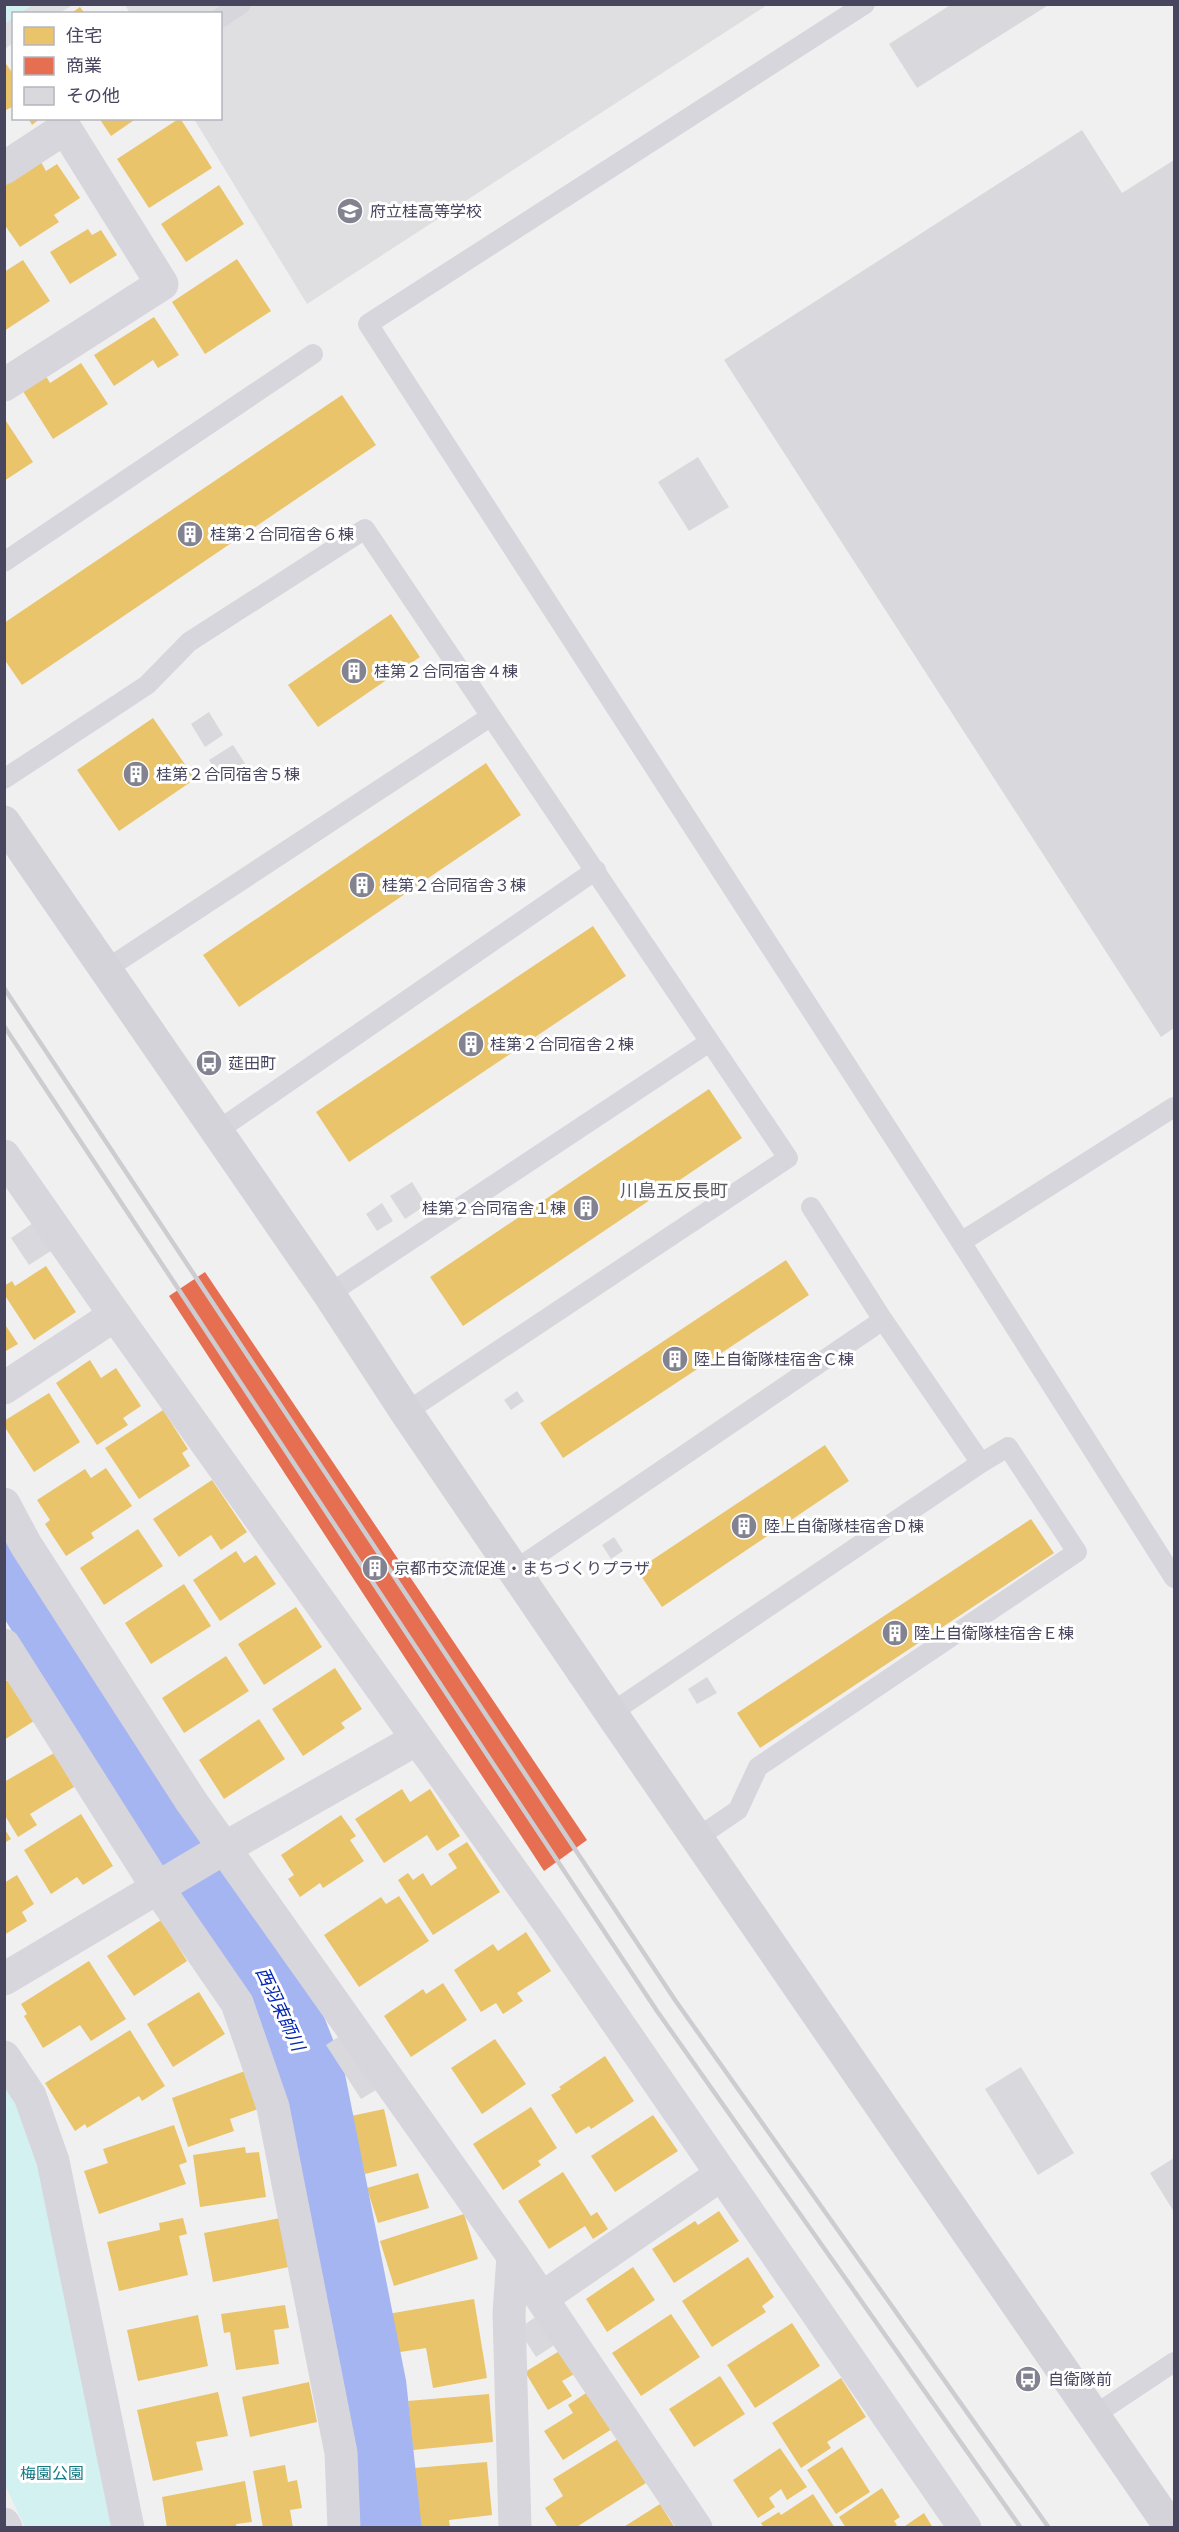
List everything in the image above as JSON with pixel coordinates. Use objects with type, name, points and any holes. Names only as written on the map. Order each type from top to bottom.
[{"type":"street","points":[[4,168],[65,128],[162,284],[4,385]]},
{"type":"street","points":[[4,822],[329,1294],[406,1412],[611,1713],[1171,2528]]},
{"type":"street","points":[[4,1156],[114,1315],[549,1923],[965,2528]]},
{"type":"street","points":[[4,1388],[114,1315]]},
{"type":"street","points":[[4,1504],[26,1545],[221,1851],[513,2256],[696,2528]]},
{"type":"street","points":[[4,1645],[165,1883],[237,2003],[273,2108],[341,2453],[344,2528]]},
{"type":"street","points":[[4,1979],[165,1883],[417,1739]]},
{"type":"street","points":[[4,2057],[30,2096],[54,2161],[128,2528]]},
{"type":"street","points":[[542,2298],[722,2174]]},
{"type":"street","points":[[513,2256],[509,2313],[515,2528]]},
{"type":"lane","points":[[222,17],[241,4]]},
{"type":"lane","points":[[865,4],[368,324],[962,1242],[1174,1578]]},
{"type":"lane","points":[[4,562],[313,354]]},
{"type":"lane","points":[[4,778],[147,685],[189,642],[365,529],[490,717],[596,870],[708,1043],[788,1158],[406,1412]]},
{"type":"lane","points":[[105,970],[490,717]]},
{"type":"lane","points":[[217,1131],[596,870]]},
{"type":"lane","points":[[329,1294],[708,1043]]},
{"type":"lane","points":[[962,1242],[1174,1107]]},
{"type":"lane","points":[[811,1207],[883,1320],[981,1463]]},
{"type":"lane","points":[[515,1570],[883,1320]]},
{"type":"lane","points":[[611,1713],[1008,1447],[1077,1552],[758,1767],[738,1810],[697,1838]]},
{"type":"lane","points":[[1093,2416],[1174,2362]]},
{"type":"shaded area","points":[[5,5],[73,5],[61,12],[12,12],[12,44],[5,49]]},
{"type":"shaded area","name":"府立桂高等学校","points":[[125,5],[767,5],[307,304],[195,120],[222,120],[222,12],[129,12]]},
{"type":"green space","points":[[5,4],[33,4],[22,12],[12,12],[12,19],[5,24]]},
{"type":"green space","name":"梅園公園","points":[[5,2081],[19,2104],[49,2205],[111,2527],[25,2527],[5,2485]]},
{"type":"building: 住宅","points":[[80,7],[84,12],[73,12]]},
{"type":"building: 住宅","points":[[4,61],[12,72],[12,107],[4,111]]},
{"type":"building: 住宅","points":[[29,120],[38,120],[32,125]]},
{"type":"building: 住宅","points":[[100,120],[134,120],[111,136]]},
{"type":"building: 住宅","points":[[177,120],[181,120],[212,168],[149,208],[117,159]]},
{"type":"building: 住宅","points":[[41,162],[46,171],[57,164],[80,198],[54,215],[59,222],[20,247],[4,224],[4,186]]},
{"type":"building: 住宅","points":[[219,185],[244,224],[186,262],[161,224]]},
{"type":"building: 住宅","points":[[88,229],[92,235],[101,230],[117,255],[70,284],[50,252]]},
{"type":"building: 住宅","points":[[237,259],[271,311],[205,354],[172,302]]},
{"type":"building: 住宅","points":[[23,260],[50,301],[4,331],[4,272]]},
{"type":"building: 住宅","points":[[154,317],[179,355],[158,368],[153,360],[114,386],[94,355]]},
{"type":"building: 住宅","points":[[81,363],[108,404],[53,439],[21,388],[44,373],[50,383]]},
{"type":"building: 住宅","name":"桂第２合同宿舎６棟","points":[[342,395],[376,445],[22,685],[4,659],[4,623]]},
{"type":"building: 住宅","points":[[4,418],[33,462],[4,481]]},
{"type":"building: 住宅","name":"桂第２合同宿舎４棟","points":[[391,614],[420,657],[318,727],[288,685]]},
{"type":"building: 住宅","name":"桂第２合同宿舎５棟","points":[[153,718],[195,779],[119,831],[77,770]]},
{"type":"building: 住宅","name":"桂第２合同宿舎３棟","points":[[486,763],[521,815],[239,1007],[203,955]]},
{"type":"building: 住宅","name":"桂第２合同宿舎２棟","points":[[593,926],[626,976],[349,1162],[316,1112]]},
{"type":"building: 住宅","name":"桂第２合同宿舎１棟","points":[[709,1089],[742,1138],[463,1326],[430,1277]]},
{"type":"building: 住宅","name":"陸上自衛隊桂宿舎Ｃ棟","points":[[786,1260],[809,1295],[563,1458],[540,1423]]},
{"type":"building: 住宅","points":[[46,1266],[76,1312],[34,1340],[4,1294],[4,1286],[12,1281],[15,1286]]},
{"type":"building: 住宅","points":[[4,1323],[18,1344],[4,1352]]},
{"type":"building: 住宅","points":[[90,1360],[101,1378],[116,1368],[141,1406],[123,1418],[128,1425],[97,1445],[56,1383]]},
{"type":"building: 住宅","points":[[49,1393],[80,1442],[34,1472],[4,1426],[4,1421]]},
{"type":"building: 住宅","points":[[163,1410],[188,1449],[182,1453],[190,1466],[139,1499],[105,1448]]},
{"type":"building: 住宅","name":"陸上自衛隊桂宿舎Ｄ棟","points":[[825,1445],[849,1481],[662,1607],[637,1570]]},
{"type":"building: 住宅","points":[[106,1468],[132,1506],[91,1533],[94,1538],[66,1556],[45,1524],[50,1520],[37,1500],[85,1469],[91,1478]]},
{"type":"building: 住宅","points":[[212,1480],[247,1532],[221,1550],[211,1535],[179,1557],[153,1519]]},
{"type":"building: 住宅","name":"陸上自衛隊桂宿舎Ｅ棟","points":[[1031,1519],[1054,1553],[760,1748],[737,1713]]},
{"type":"building: 住宅","points":[[138,1529],[163,1566],[104,1605],[80,1568]]},
{"type":"building: 住宅","points":[[236,1551],[244,1563],[256,1555],[276,1584],[220,1621],[193,1580]]},
{"type":"building: 住宅","points":[[184,1584],[211,1626],[151,1664],[125,1623]]},
{"type":"building: 住宅","points":[[296,1607],[322,1647],[264,1685],[238,1644]]},
{"type":"building: 住宅","points":[[226,1656],[249,1691],[184,1733],[162,1698]]},
{"type":"building: 住宅","points":[[335,1668],[362,1709],[341,1723],[345,1728],[303,1756],[272,1709]]},
{"type":"building: 住宅","points":[[8,1680],[34,1721],[4,1740],[4,1682]]},
{"type":"building: 住宅","points":[[259,1719],[285,1759],[224,1799],[199,1760]]},
{"type":"building: 住宅","points":[[54,1753],[74,1787],[30,1814],[37,1825],[18,1837],[4,1814],[4,1782]]},
{"type":"building: 住宅","points":[[402,1789],[410,1802],[430,1789],[460,1836],[437,1851],[427,1835],[384,1863],[355,1819]]},
{"type":"building: 住宅","points":[[81,1814],[113,1866],[83,1885],[77,1877],[51,1894],[24,1850]]},
{"type":"building: 住宅","points":[[341,1815],[356,1836],[350,1840],[364,1861],[323,1888],[320,1883],[300,1897],[288,1879],[294,1875],[281,1855]]},
{"type":"building: 住宅","points":[[4,1828],[11,1839],[4,1843]]},
{"type":"building: 住宅","points":[[467,1842],[500,1892],[433,1935],[398,1880],[408,1873],[413,1880],[423,1873],[431,1886],[457,1868],[448,1854]]},
{"type":"building: 住宅","points":[[17,1875],[34,1904],[22,1912],[27,1921],[4,1935],[4,1883]]},
{"type":"building: 住宅","points":[[399,1896],[429,1941],[359,1987],[324,1935],[381,1897],[386,1904]]},
{"type":"building: 住宅","points":[[161,1920],[187,1961],[134,1996],[107,1956]]},
{"type":"building: 住宅","points":[[526,1932],[551,1971],[517,1993],[523,2001],[503,2014],[496,2003],[481,2012],[454,1970],[493,1944],[498,1951]]},
{"type":"building: 住宅","points":[[89,1961],[126,2019],[91,2041],[80,2025],[43,2048],[24,2016],[27,2014],[21,2004]]},
{"type":"building: 住宅","points":[[443,1983],[467,2020],[411,2057],[384,2016],[423,1989],[426,1994]]},
{"type":"building: 住宅","points":[[199,1992],[225,2034],[173,2067],[147,2024]]},
{"type":"building: 住宅","points":[[130,2030],[165,2086],[142,2101],[139,2096],[87,2128],[85,2124],[75,2131],[45,2083]]},
{"type":"building: 住宅","points":[[495,2039],[526,2084],[482,2114],[451,2068]]},
{"type":"building: 住宅","points":[[605,2056],[634,2101],[591,2129],[589,2126],[576,2134],[551,2095],[561,2089],[559,2087]]},
{"type":"building: 住宅","points":[[245,2071],[258,2109],[230,2119],[234,2131],[188,2147],[172,2098]]},
{"type":"building: 住宅","points":[[531,2107],[557,2148],[538,2161],[541,2165],[503,2190],[473,2144]]},
{"type":"building: 住宅","points":[[384,2109],[397,2166],[365,2174],[351,2116]]},
{"type":"building: 住宅","points":[[653,2115],[678,2151],[615,2192],[591,2156]]},
{"type":"building: 住宅","points":[[174,2125],[187,2162],[179,2165],[186,2184],[99,2214],[84,2171],[108,2163],[103,2149]]},
{"type":"building: 住宅","points":[[245,2147],[246,2153],[259,2152],[266,2197],[200,2207],[193,2155]]},
{"type":"building: 住宅","points":[[563,2172],[591,2216],[597,2212],[608,2229],[593,2239],[585,2226],[549,2249],[518,2201]]},
{"type":"building: 住宅","points":[[418,2173],[429,2208],[378,2223],[367,2188]]},
{"type":"building: 住宅","points":[[719,2211],[739,2241],[674,2283],[652,2249],[695,2221],[698,2225]]},
{"type":"building: 住宅","points":[[464,2214],[478,2259],[394,2286],[380,2241]]},
{"type":"building: 住宅","points":[[183,2218],[187,2234],[179,2236],[188,2275],[119,2291],[107,2242],[160,2230],[159,2223]]},
{"type":"building: 住宅","points":[[280,2218],[289,2267],[213,2282],[204,2233]]},
{"type":"building: 住宅","points":[[748,2257],[774,2297],[762,2306],[766,2312],[712,2347],[682,2301]]},
{"type":"building: 住宅","points":[[633,2267],[655,2300],[607,2332],[586,2299]]},
{"type":"building: 住宅","points":[[474,2299],[487,2378],[433,2388],[426,2348],[394,2353],[388,2314]]},
{"type":"building: 住宅","points":[[285,2305],[289,2328],[274,2330],[279,2364],[236,2370],[230,2332],[224,2333],[221,2314]]},
{"type":"building: 住宅","points":[[671,2314],[700,2357],[641,2396],[612,2353]]},
{"type":"building: 住宅","points":[[198,2315],[208,2366],[138,2381],[127,2330]]},
{"type":"building: 住宅","points":[[792,2323],[820,2366],[755,2408],[727,2365]]},
{"type":"building: 住宅","points":[[561,2350],[576,2373],[562,2381],[572,2396],[548,2410],[525,2372]]},
{"type":"building: 住宅","points":[[720,2376],[745,2414],[694,2447],[669,2409]]},
{"type":"building: 住宅","points":[[841,2378],[866,2417],[827,2442],[831,2448],[801,2468],[772,2423]]},
{"type":"building: 住宅","points":[[309,2382],[317,2422],[250,2437],[242,2397]]},
{"type":"building: 住宅","points":[[589,2391],[612,2429],[563,2460],[544,2431],[573,2413],[568,2405]]},
{"type":"building: 住宅","points":[[218,2392],[228,2436],[196,2442],[203,2470],[153,2481],[137,2410]]},
{"type":"building: 住宅","points":[[489,2394],[493,2442],[413,2450],[408,2401]]},
{"type":"building: 住宅","points":[[618,2439],[646,2483],[575,2528],[558,2528],[545,2508],[563,2496],[553,2479]]},
{"type":"building: 住宅","points":[[842,2447],[870,2492],[836,2514],[807,2470]]},
{"type":"building: 住宅","points":[[780,2448],[807,2487],[787,2500],[781,2489],[769,2498],[775,2507],[758,2518],[733,2480]]},
{"type":"building: 住宅","points":[[487,2462],[492,2515],[449,2520],[450,2528],[419,2528],[414,2468]]},
{"type":"building: 住宅","points":[[285,2465],[288,2482],[297,2480],[302,2508],[290,2510],[293,2528],[263,2528],[253,2471]]},
{"type":"building: 住宅","points":[[245,2481],[252,2522],[236,2524],[237,2528],[167,2528],[162,2497]]},
{"type":"building: 住宅","points":[[882,2488],[900,2517],[894,2521],[897,2525],[893,2528],[846,2528],[839,2517]]},
{"type":"building: 住宅","points":[[813,2494],[835,2528],[764,2528],[761,2523],[779,2512],[781,2515]]},
{"type":"building: 住宅","points":[[660,2504],[675,2528],[622,2528]]},
{"type":"building: 住宅","points":[[924,2513],[933,2528],[902,2528]]},
{"type":"building: 商業","name":"京都市交流促進・まちづくりプラザ","points":[[205,1272],[587,1840],[544,1871],[169,1296]]},
{"type":"building: その他","points":[[952,4],[1050,4],[917,88],[889,44]]},
{"type":"building: その他","points":[[1082,130],[1122,193],[1174,160],[1174,1028],[1161,1037],[724,360]]},
{"type":"building: その他","points":[[698,457],[729,507],[689,531],[658,482]]},
{"type":"building: その他","points":[[209,712],[223,735],[205,747],[191,724]]},
{"type":"building: その他","points":[[233,745],[246,765],[222,781],[209,760]]},
{"type":"building: その他","points":[[412,1182],[426,1205],[405,1219],[390,1196]]},
{"type":"building: その他","points":[[382,1203],[393,1221],[377,1231],[366,1214]]},
{"type":"building: その他","points":[[36,1221],[54,1249],[29,1265],[11,1238]]},
{"type":"building: その他","points":[[517,1391],[524,1401],[511,1410],[504,1400]]},
{"type":"building: その他","points":[[614,1537],[623,1551],[611,1559],[602,1545]]},
{"type":"building: その他","points":[[707,1677],[717,1693],[697,1704],[688,1689]]},
{"type":"building: その他","points":[[346,2032],[381,2087],[361,2099],[326,2045]]},
{"type":"building: その他","points":[[1021,2067],[1074,2153],[1038,2175],[985,2089]]},
{"type":"building: その他","points":[[1174,2158],[1174,2212],[1150,2173]]},
{"type":"building: その他","points":[[540,2314],[559,2342],[536,2357],[518,2329]]},
{"type":"waterway","name":"西羽束師川","points":[[4,1553],[247,1942],[287,2017],[310,2075],[372,2386],[387,2528]]},
{"type":"railway","points":[[4,988],[675,2000],[1049,2528]]},
{"type":"railway","points":[[4,1026],[657,2011],[1021,2528]]},
{"type":"place","name":"府立桂高等学校","points":[[350,211]]},
{"type":"place","name":"桂第２合同宿舎６棟","points":[[190,534]]},
{"type":"place","name":"桂第２合同宿舎４棟","points":[[354,671]]},
{"type":"place","name":"桂第２合同宿舎５棟","points":[[136,774]]},
{"type":"place","name":"桂第２合同宿舎３棟","points":[[362,885]]},
{"type":"place","name":"桂第２合同宿舎２棟","points":[[471,1044]]},
{"type":"place","name":"莚田町","points":[[209,1063]]},
{"type":"place","name":"桂第２合同宿舎１棟","points":[[586,1208]]},
{"type":"place","name":"陸上自衛隊桂宿舎Ｃ棟","points":[[675,1359]]},
{"type":"place","name":"陸上自衛隊桂宿舎Ｄ棟","points":[[744,1526]]},
{"type":"place","name":"京都市交流促進・まちづくりプラザ","points":[[375,1568]]},
{"type":"place","name":"陸上自衛隊桂宿舎Ｅ棟","points":[[895,1633]]},
{"type":"place","name":"自衛隊前","points":[[1028,2379]]},
{"type":"district","name":"川島五反長町","points":[[674,1191]]}]
